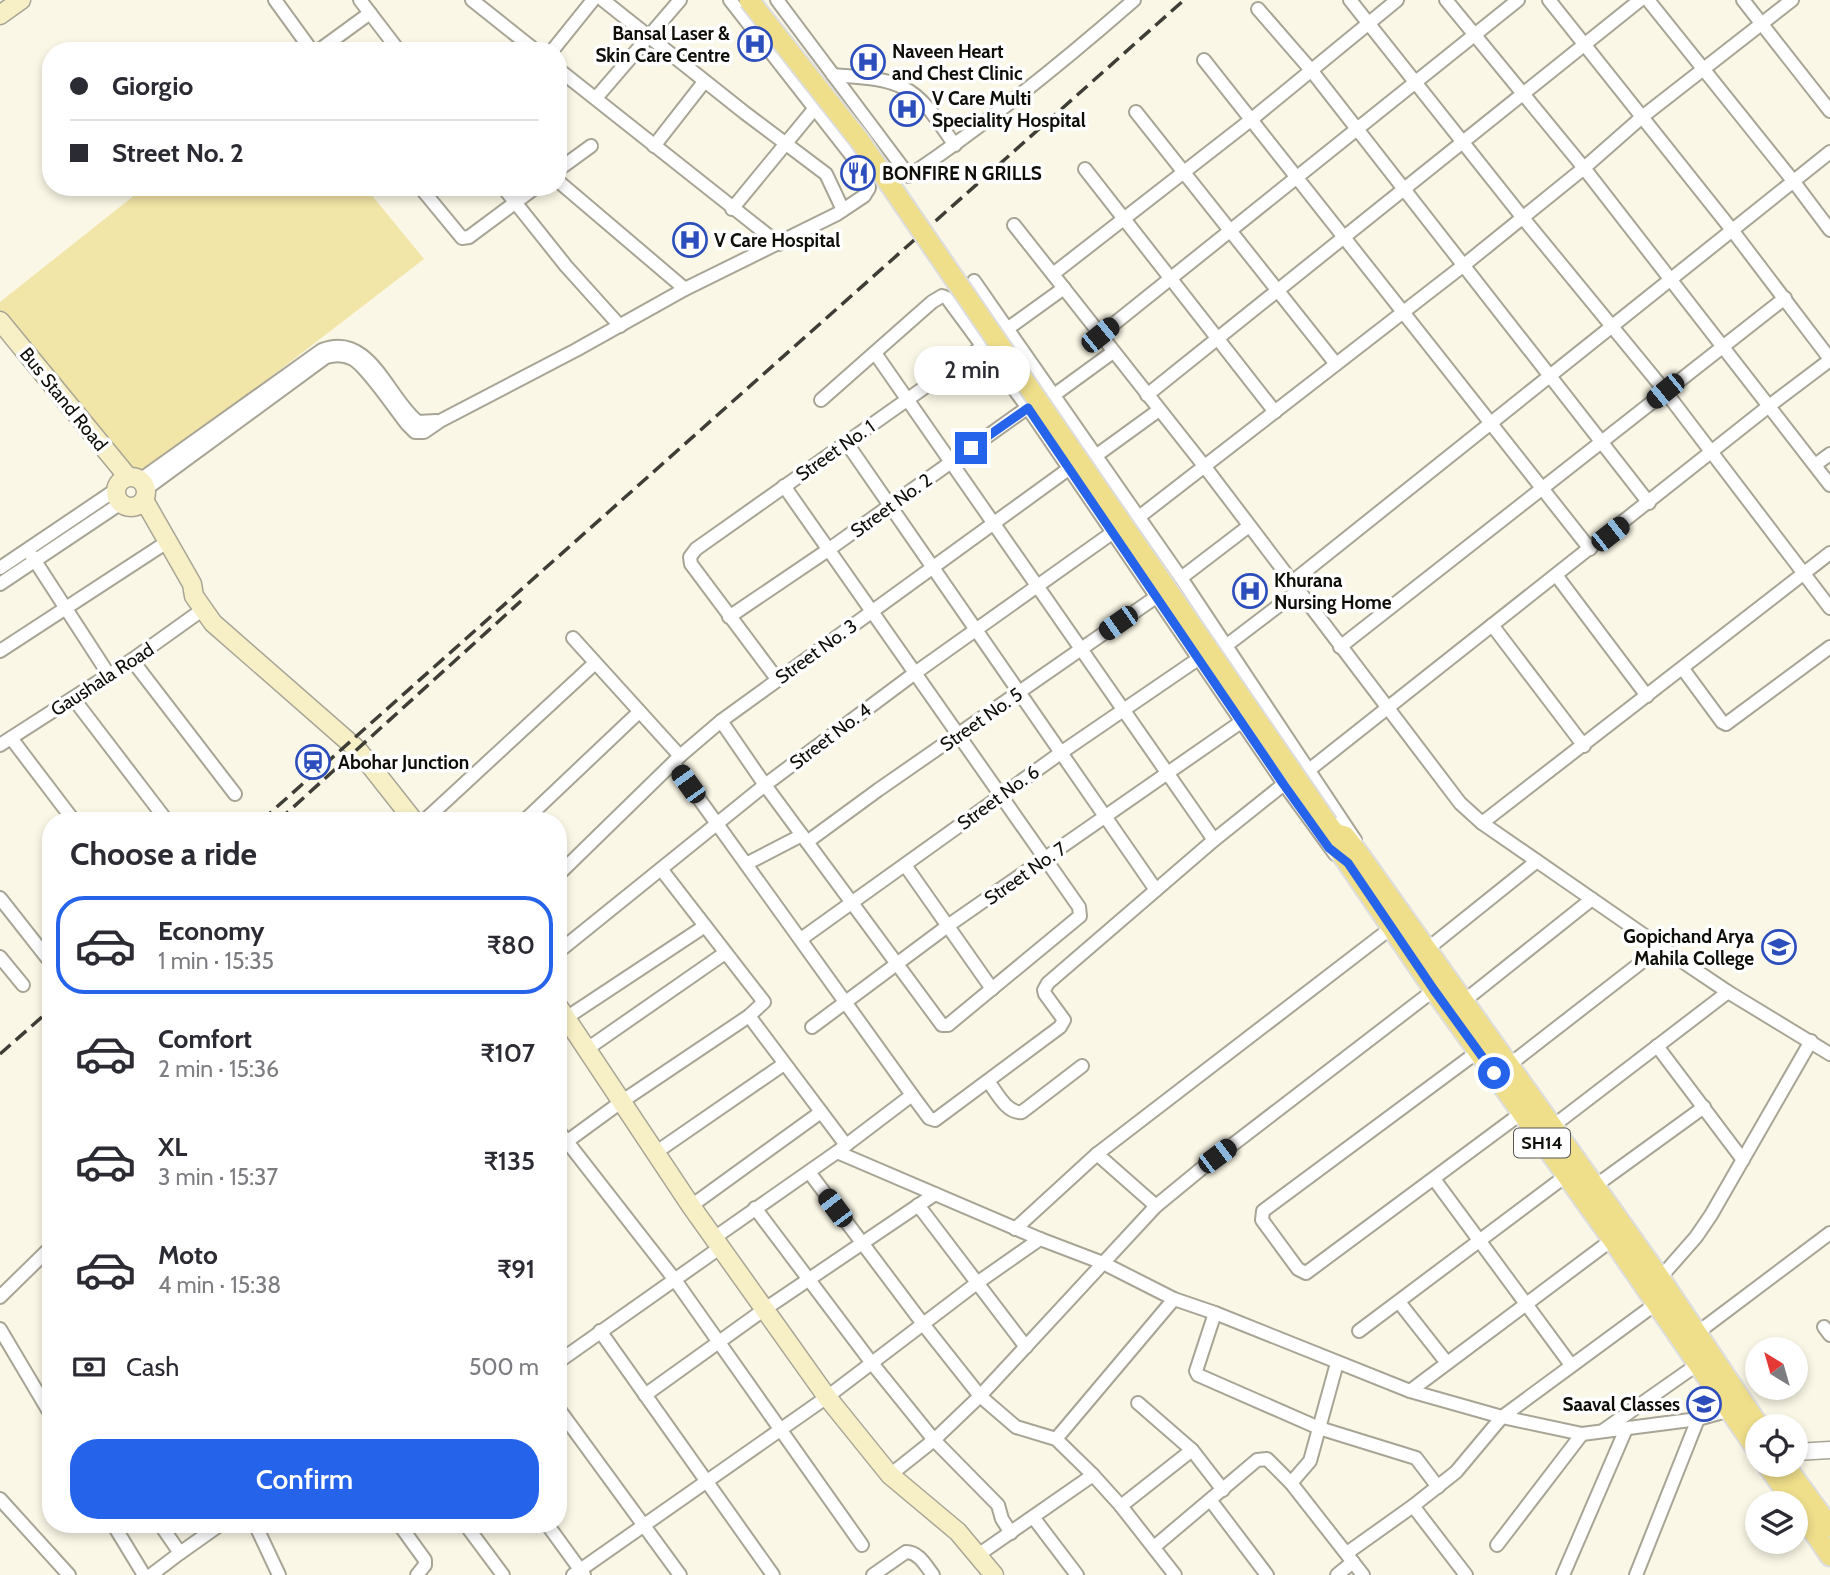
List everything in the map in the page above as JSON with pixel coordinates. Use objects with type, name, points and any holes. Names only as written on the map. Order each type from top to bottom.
[{"type":"main road","points":[[0,15],[21,0]]},
{"type":"main road","name":"SH14","points":[[749,0],[860,141],[1332,829],[1345,836],[1353,858],[1397,923],[1434,990],[1486,1046],[1509,1065],[1529,1107],[1553,1126],[1573,1171],[1595,1186],[1619,1234]]},
{"type":"main road","name":"Bus Stand Road","points":[[0,321],[131,491]]},
{"type":"main road","name":"Bus Stand Road","points":[[0,338],[131,491]]},
{"type":"main road","points":[[131,491],[162,545],[183,590],[229,638],[358,750],[407,812]]},
{"type":"main road","name":"SH14","points":[[1397,923],[1426,950],[1464,1001],[1486,1046],[1573,1171],[1662,1292],[1697,1333],[1745,1423]]},
{"type":"main road","points":[[567,1019],[691,1206],[828,1397],[890,1475],[958,1532],[990,1574]]},
{"type":"main road","name":"SH14","points":[[1662,1292],[1698,1364],[1745,1414]]},
{"type":"main road","points":[[1794,1477],[1830,1527]]},
{"type":"main road","points":[[1808,1524],[1830,1556]]},
{"type":"street","points":[[275,0],[308,42]]},
{"type":"street","points":[[360,0],[393,42]]},
{"type":"street","points":[[472,0],[525,42]]},
{"type":"street","points":[[559,42],[593,0]]},
{"type":"street","points":[[603,0],[704,82],[826,174],[843,210]]},
{"type":"street","points":[[596,99],[680,0]]},
{"type":"street","points":[[0,584],[32,556],[131,491],[322,350],[332,346],[347,347],[413,418],[425,423],[440,421],[685,289],[779,244],[864,196],[869,188],[868,180],[859,165],[730,0]]},
{"type":"street","points":[[777,0],[909,176]]},
{"type":"street","points":[[869,188],[909,176],[955,145],[1025,91],[1134,0]]},
{"type":"street","points":[[1350,0],[1665,391],[1830,608]]},
{"type":"street","points":[[1053,274],[1252,119],[1397,0]]},
{"type":"street","points":[[1446,0],[1584,168],[1830,485]]},
{"type":"street","points":[[1100,335],[1518,0]]},
{"type":"street","points":[[1309,770],[1830,359],[1732,230],[1549,0]]},
{"type":"street","points":[[1147,395],[1640,0]]},
{"type":"street","points":[[1648,0],[1830,230]]},
{"type":"street","points":[[1743,0],[1830,111]]},
{"type":"street","points":[[1139,517],[1464,265],[1584,168],[1642,117],[1793,0]]},
{"type":"street","points":[[1258,9],[1311,71],[1649,503]]},
{"type":"street","points":[[328,42],[370,13]]},
{"type":"street","points":[[1204,60],[1590,549]]},
{"type":"street","points":[[833,75],[903,87],[928,108],[955,145]]},
{"type":"street","points":[[567,76],[779,244]]},
{"type":"street","points":[[654,146],[704,82]]},
{"type":"street","points":[[732,209],[815,108]]},
{"type":"street","points":[[1136,112],[1336,364]]},
{"type":"street","points":[[567,160],[591,146]]},
{"type":"street","points":[[1227,645],[1549,376],[1830,152]]},
{"type":"street","points":[[1086,169],[1275,412]]},
{"type":"street","points":[[567,189],[685,289]]},
{"type":"street","points":[[427,196],[461,238],[469,237],[524,196]]},
{"type":"street","points":[[510,196],[566,266],[620,326]]},
{"type":"street","points":[[1014,225],[1205,467],[1461,803],[1482,823],[1661,947],[1728,992],[1830,1054]]},
{"type":"street","points":[[821,400],[932,302],[943,296],[947,298],[1028,408],[1329,848],[1353,858],[1351,832],[1227,645],[974,281]]},
{"type":"street","points":[[1007,329],[1064,288]]},
{"type":"street","points":[[1340,647],[1785,298]]},
{"type":"street","name":"Street No. 1","points":[[729,617],[691,565],[690,557],[696,549],[983,346]]},
{"type":"street","points":[[875,352],[1214,840]]},
{"type":"street","name":"Street No. 2","points":[[729,617],[1051,391],[1113,352]]},
{"type":"street","name":"Street No. 3","points":[[567,866],[721,721],[1070,470],[1093,450],[1159,410]]},
{"type":"street","points":[[846,442],[1156,890]]},
{"type":"street","points":[[1815,465],[1830,454]]},
{"type":"street","points":[[721,721],[939,1022],[945,1026],[1081,914],[1046,859],[784,486]]},
{"type":"street","points":[[1181,578],[1250,526]]},
{"type":"street","name":"Street No. 4","points":[[567,945],[716,822],[915,673],[1112,533]]},
{"type":"street","points":[[0,651],[162,545]]},
{"type":"street","points":[[1482,823],[1830,553]]},
{"type":"street","points":[[0,568],[32,556]]},
{"type":"street","points":[[32,556],[109,675]]},
{"type":"street","points":[[1556,575],[1647,696]]},
{"type":"street","name":"Street No. 5","points":[[746,864],[805,839],[1156,597]]},
{"type":"street","name":"Gaushala Road","points":[[5,742],[132,660],[198,603]]},
{"type":"street","points":[[729,617],[777,679]]},
{"type":"street","points":[[1492,625],[1584,746]]},
{"type":"street","points":[[573,638],[639,712],[677,760],[746,864],[912,1095],[929,1118],[935,1120],[1064,1022],[1045,994],[1048,983],[1214,840],[1284,785]]},
{"type":"street","points":[[1682,669],[1722,722],[1729,724],[1830,647]]},
{"type":"street","name":"Street No. 6","points":[[801,939],[1062,752],[1198,659]]},
{"type":"street","points":[[132,660],[235,794]]},
{"type":"street","points":[[434,812],[595,663]]},
{"type":"street","points":[[73,698],[160,812]]},
{"type":"street","points":[[533,812],[639,712]]},
{"type":"street","name":"Street No. 7","points":[[812,1027],[949,925],[1241,722]]},
{"type":"street","points":[[5,742],[66,812]]},
{"type":"street","points":[[1426,950],[1537,861]]},
{"type":"street","points":[[905,865],[992,989]]},
{"type":"street","points":[[567,1142],[621,1102],[749,1016],[764,1002],[660,869]]},
{"type":"street","points":[[0,898],[42,951]]},
{"type":"street","points":[[1464,1001],[1592,899]]},
{"type":"street","points":[[1015,1228],[1097,1154],[1397,923]]},
{"type":"street","points":[[567,1009],[705,926]]},
{"type":"street","points":[[1509,1065],[1661,947]]},
{"type":"street","points":[[587,1049],[725,953]]},
{"type":"street","points":[[0,957],[23,985]]},
{"type":"street","points":[[890,1475],[934,1440],[980,1396],[1156,1206],[1200,1169],[1434,990]]},
{"type":"street","points":[[1553,1126],[1728,992]]},
{"type":"street","points":[[749,1016],[821,1112],[841,1149],[934,1194],[1103,1263],[1174,1299],[1410,1391],[1502,1417],[1582,1434],[1698,1419],[1738,1408]]},
{"type":"street","points":[[1336,1575],[1350,1557],[1455,1472],[1502,1417],[1572,1365],[1662,1292],[1743,1160],[1811,1041]]},
{"type":"street","points":[[1486,1046],[1263,1210],[1262,1220],[1297,1269],[1306,1273],[1529,1107]]},
{"type":"street","points":[[1657,1046],[1743,1160]]},
{"type":"street","points":[[655,1153],[784,1064]]},
{"type":"street","points":[[988,1081],[1010,1110],[1017,1113],[1022,1112],[1082,1066]]},
{"type":"street","points":[[567,1355],[675,1280],[755,1209],[912,1095]]},
{"type":"street","points":[[1595,1186],[1704,1107]]},
{"type":"street","points":[[691,1206],[821,1112]]},
{"type":"street","points":[[567,1150],[675,1280],[862,1545]]},
{"type":"street","points":[[1097,1154],[1156,1206]]},
{"type":"street","points":[[1359,1331],[1573,1171]]},
{"type":"street","points":[[809,1172],[980,1396],[1016,1427],[1056,1439],[1121,1506],[1175,1575]]},
{"type":"street","points":[[1434,1179],[1572,1365]]},
{"type":"street","points":[[645,1395],[934,1194]]},
{"type":"street","points":[[918,1205],[1026,1347]]},
{"type":"street","points":[[755,1209],[934,1440],[999,1505],[1002,1519],[1011,1533]]},
{"type":"street","points":[[1697,1333],[1830,1233]]},
{"type":"street","points":[[1410,1391],[1619,1234]]},
{"type":"street","points":[[553,1533],[579,1573],[828,1397],[977,1283],[1040,1239]]},
{"type":"street","points":[[1,1293],[42,1255]]},
{"type":"street","points":[[1056,1439],[1174,1299]]},
{"type":"street","points":[[1399,1302],[1447,1363]]},
{"type":"street","points":[[1215,1313],[1196,1371],[1198,1375],[1319,1428],[1416,1458],[1438,1486]]},
{"type":"street","points":[[0,1329],[42,1400]]},
{"type":"street","points":[[600,1331],[773,1575]]},
{"type":"street","points":[[1291,1483],[1310,1461],[1337,1363]]},
{"type":"street","points":[[1601,1432],[1698,1364]]},
{"type":"street","points":[[1138,1403],[1192,1450],[1223,1490]]},
{"type":"street","points":[[1636,1575],[1698,1419]]},
{"type":"street","points":[[567,1420],[680,1575]]},
{"type":"street","points":[[1563,1575],[1626,1429]]},
{"type":"street","points":[[1497,1545],[1582,1434]]},
{"type":"street","points":[[1121,1506],[1192,1450]]},
{"type":"street","points":[[1808,1451],[1830,1450]]},
{"type":"street","points":[[1154,1547],[1261,1458],[1291,1483],[1363,1575]]},
{"type":"street","points":[[978,1555],[1093,1475]]},
{"type":"street","points":[[0,1499],[69,1575]]},
{"type":"street","points":[[1211,1501],[1267,1575]]},
{"type":"street","points":[[1413,1506],[1466,1575]]},
{"type":"street","points":[[1033,1517],[1077,1575]]},
{"type":"street","points":[[118,1533],[144,1575]]},
{"type":"street","points":[[166,1533],[180,1553]]},
{"type":"street","points":[[151,1575],[208,1533]]},
{"type":"street","points":[[260,1533],[279,1575]]},
{"type":"street","points":[[406,1533],[425,1560],[425,1565],[416,1575]]},
{"type":"street","points":[[472,1533],[503,1575]]},
{"type":"street","points":[[873,1575],[906,1552],[912,1552],[933,1575]]},
{"type":"shaded area","points":[[134,196],[372,196],[424,259],[134,482],[0,311],[0,302]]},
{"type":"railway","points":[[271,812],[1184,0]]},
{"type":"railway","points":[[288,812],[521,601]]},
{"type":"railway","points":[[0,1054],[42,1017]]},
{"type":"place","name":"Bansal Laser & Skin Care Centre","points":[[755,44]]},
{"type":"place","name":"Naveen Heart and Chest Clinic","points":[[868,62]]},
{"type":"place","name":"V Care Multi Speciality Hospital","points":[[907,109]]},
{"type":"place","name":"BONFIRE N GRILLS","points":[[858,173]]},
{"type":"place","name":"V Care Hospital","points":[[690,240]]},
{"type":"place","name":"Khurana Nursing Home","points":[[1250,591]]},
{"type":"place","name":"Abohar Junction","points":[[313,762]]},
{"type":"place","name":"Gopichand Arya Mahila College","points":[[1779,947]]},
{"type":"place","name":"Saaval Classes","points":[[1704,1404]]},
{"type":"route","points":[[971,448],[1028,408],[1284,785],[1329,848],[1348,863],[1494,1073]]}]
